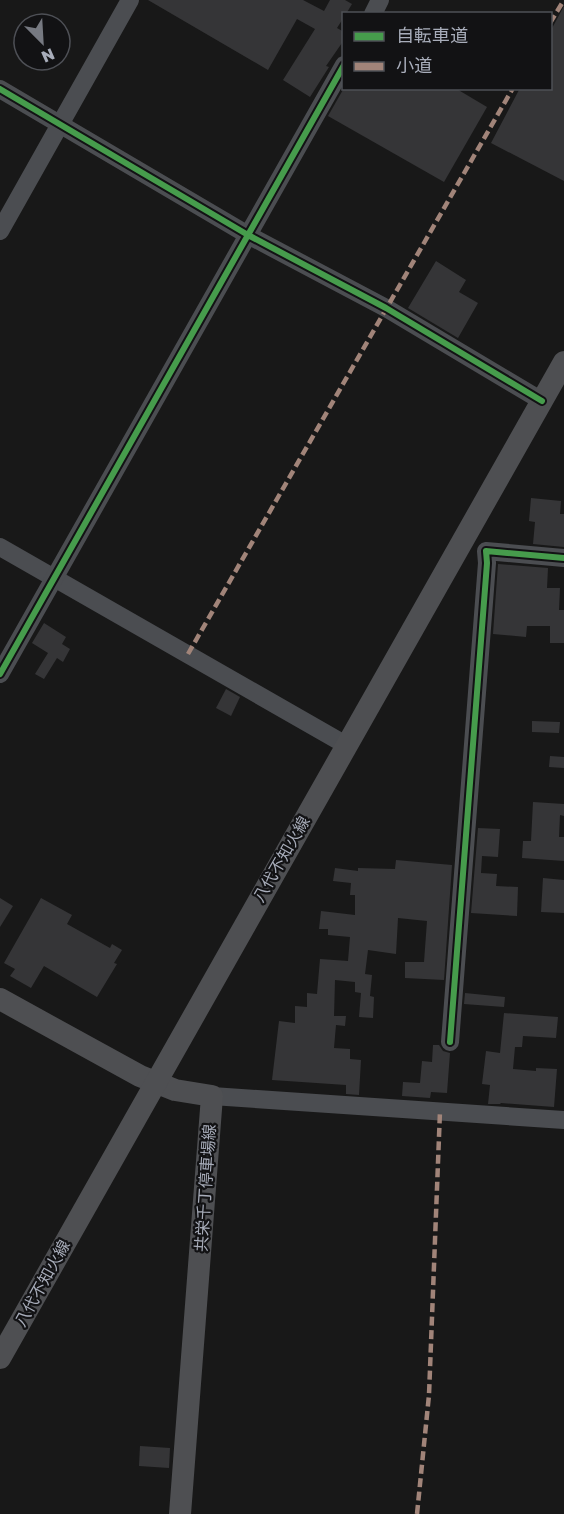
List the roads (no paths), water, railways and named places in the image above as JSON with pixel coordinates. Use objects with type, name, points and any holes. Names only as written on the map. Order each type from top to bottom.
[{"type":"main road","name":"八代不知火線","points":[[0,1358],[154,1082],[564,362]]},
{"type":"main road","points":[[0,999],[154,1082],[175,1090],[212,1096]]},
{"type":"main road","name":"共栄千丁停車場線","points":[[180,1514],[212,1096]]},
{"type":"street","points":[[0,231],[130,0]]},
{"type":"street","points":[[0,674],[342,69]]},
{"type":"street","points":[[0,89],[248,235],[386,308],[542,401]]},
{"type":"street","points":[[0,546],[346,745]]},
{"type":"street","points":[[450,1042],[487,563],[486,551],[564,558]]},
{"type":"street","points":[[212,1096],[564,1120]]}]
